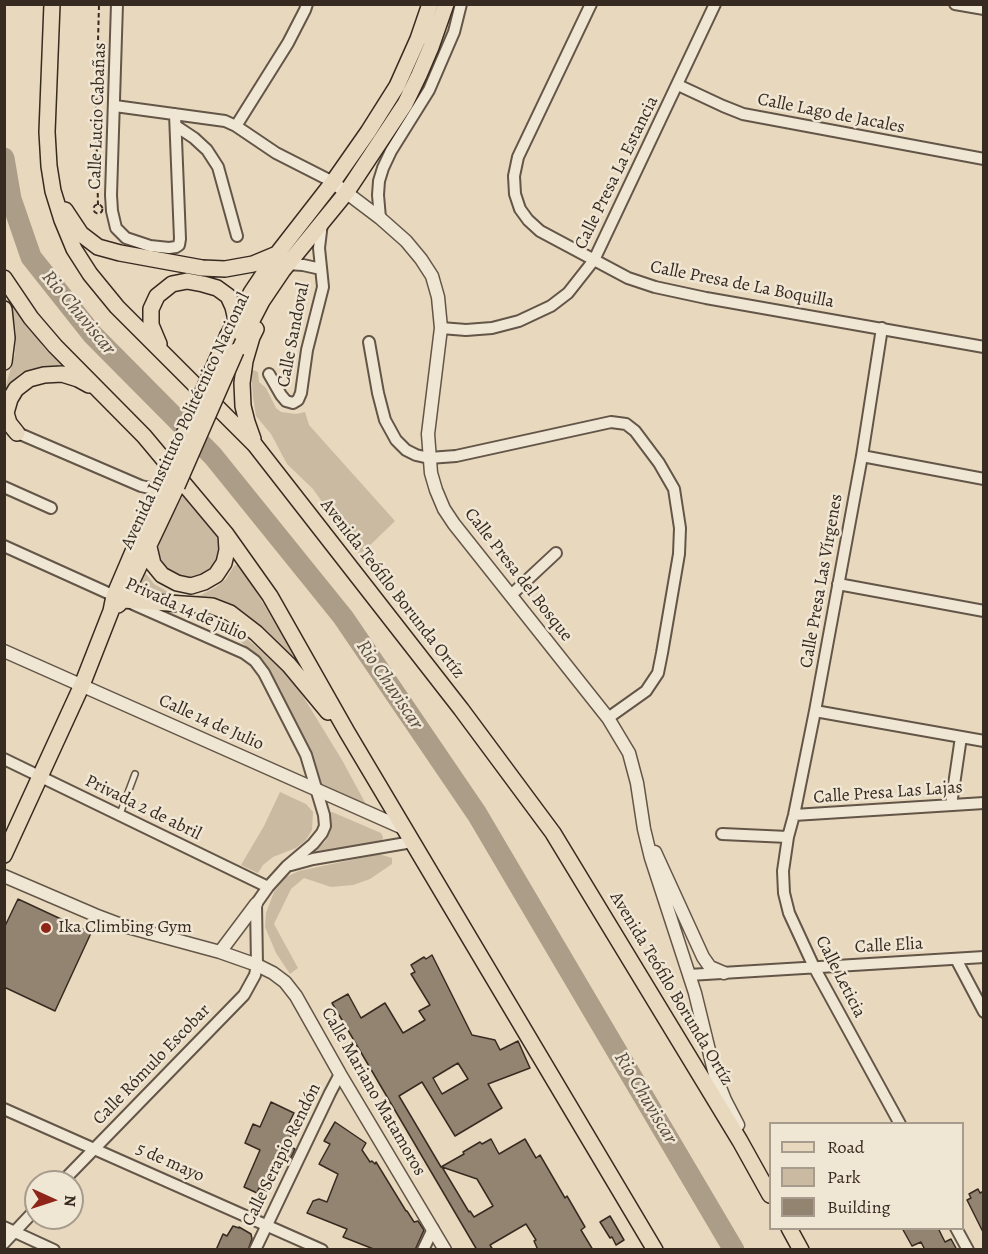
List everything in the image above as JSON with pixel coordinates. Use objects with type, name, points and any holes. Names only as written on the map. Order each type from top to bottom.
[{"type":"main road","name":"Avenida Teófilo Borunda Ortíz","points":[[52,4],[46,132],[49,166],[53,191],[74,249],[90,274],[117,307],[255,445],[461,709],[553,833],[769,1192]]},
{"type":"main road","name":"Avenida Instituto Politécnico Nacional","points":[[116,602],[149,547],[167,485],[262,301],[333,182],[397,86],[418,39],[430,4]]},
{"type":"main road","name":"Avenida Instituto Politécnico Nacional","points":[[4,855],[82,685],[228,335],[251,293],[283,263],[346,193],[405,104],[431,47],[446,4]]},
{"type":"main road","points":[[53,191],[81,234],[98,247],[120,254],[202,268],[225,269],[253,264],[283,263],[245,361],[242,383],[243,406],[246,422],[255,445]]},
{"type":"main road","points":[[4,278],[31,318],[55,346],[144,436],[226,534],[270,596],[403,828],[655,1250]]},
{"type":"main road","points":[[163,352],[151,325],[151,309],[157,296],[172,284],[187,281],[217,288],[228,296],[236,320]]},
{"type":"main road","points":[[4,309],[7,338],[4,362]]},
{"type":"main road","points":[[11,430],[6,413],[9,399],[16,389],[29,379],[62,374],[78,379],[101,392]]},
{"type":"main road","points":[[149,547],[153,564],[162,575],[177,583],[192,586],[216,575],[224,562],[227,550],[226,534]]},
{"type":"main road","points":[[116,602],[212,606],[230,613],[256,633],[289,665],[347,732]]},
{"type":"main road","points":[[791,1230],[801,1250]]},
{"type":"street","name":"Calle Lucio Cabañas","points":[[117,4],[112,211],[116,228],[126,238],[150,246],[176,247],[179,245],[176,126]]},
{"type":"street","points":[[236,126],[288,43],[307,4]]},
{"type":"street","points":[[380,218],[378,188],[383,168],[429,90],[454,32],[461,4]]},
{"type":"street","name":"Calle Presa de La Boquilla","points":[[591,4],[518,157],[514,176],[515,194],[520,209],[540,231],[628,278],[655,287],[984,347]]},
{"type":"street","name":"Calle Presa La Estancia","points":[[441,328],[466,330],[492,328],[519,321],[551,306],[568,293],[594,260],[715,4]]},
{"type":"street","points":[[954,4],[980,7]]},
{"type":"street","name":"Calle Lago de Jacales","points":[[678,85],[743,114],[984,159]]},
{"type":"street","name":"Calle Presa del Bosque","points":[[115,106],[225,121],[236,126],[276,153],[333,182],[380,218],[422,259],[432,276],[438,297],[441,328],[428,434],[431,473],[444,509],[453,524],[608,718],[629,753],[637,783],[644,829],[659,884],[701,1012],[715,1075],[733,1116],[769,1177]]},
{"type":"street","points":[[176,114],[176,126],[207,150],[218,167],[237,236]]},
{"type":"street","points":[[283,263],[321,268],[319,248],[322,221]]},
{"type":"street","name":"Calle Sandoval","points":[[269,374],[286,401],[292,403],[298,400],[313,320],[323,287],[321,268]]},
{"type":"street","name":"Calle Presa Las Vírgenes","points":[[788,837],[815,711],[862,456],[882,328]]},
{"type":"street","points":[[369,342],[385,420],[396,440],[406,450],[416,455],[429,458],[456,456],[611,422],[626,423],[635,431],[659,463],[674,489],[680,528],[679,554],[662,653],[658,673],[646,691],[608,718]]},
{"type":"street","points":[[11,430],[141,486],[150,488],[167,485]]},
{"type":"street","points":[[862,456],[984,479]]},
{"type":"street","points":[[4,487],[51,508]]},
{"type":"street","name":"Privada 14 de julio","points":[[4,546],[116,602],[244,653],[255,661],[264,673],[306,755],[316,790]]},
{"type":"street","points":[[511,595],[556,553]]},
{"type":"street","points":[[838,584],[984,611]]},
{"type":"street","name":"Calle 14 de Julio","points":[[4,651],[403,828]]},
{"type":"street","points":[[815,711],[984,741]]},
{"type":"street","points":[[951,805],[961,737]]},
{"type":"street","name":"Privada 2 de abril","points":[[4,759],[267,887]]},
{"type":"street","points":[[220,952],[267,887],[322,834],[325,826],[324,815],[316,790]]},
{"type":"street","name":"Calle Presa Las Lajas","points":[[794,816],[984,803]]},
{"type":"street","points":[[644,829],[703,957],[710,967],[724,973]]},
{"type":"street","points":[[722,834],[788,837]]},
{"type":"street","name":"Calle Leticia","points":[[788,837],[783,871],[784,893],[789,913],[814,967],[899,1122]]},
{"type":"street","points":[[287,866],[313,859],[412,842]]},
{"type":"street","name":"Calle Mariano Matamoros","points":[[4,876],[124,926],[220,952],[258,965],[285,982],[296,996],[445,1250]]},
{"type":"street","points":[[256,904],[258,965]]},
{"type":"street","name":"Calle Elia","points":[[689,975],[984,957]]},
{"type":"street","points":[[956,959],[984,1012]]},
{"type":"street","name":"Calle Rómulo Escobar","points":[[73,1170],[244,995],[258,965]]},
{"type":"street","name":"Calle Serapio Rendón","points":[[255,1250],[340,1074]]},
{"type":"street","name":"5 de mayo","points":[[4,1109],[322,1250]]},
{"type":"street","points":[[4,1243],[10,1230],[24,1219]]},
{"type":"street","points":[[423,1250],[433,1229]]},
{"type":"street","points":[[10,1230],[54,1250]]},
{"type":"street","points":[[957,1230],[968,1250]]},
{"type":"lane","name":"Privada 2 de abril","points":[[120,814],[135,774]]},
{"type":"path","points":[[98,205],[96,116],[99,4]]},
{"type":"green space","points":[[13,304],[45,349],[70,373],[44,368],[22,372],[10,383],[5,397],[5,388],[15,354],[16,333]]},
{"type":"green space","points":[[251,369],[258,372],[259,382],[266,388],[276,408],[281,412],[296,414],[305,412],[309,425],[395,521],[360,555],[313,489],[287,464],[271,434],[256,416]]},
{"type":"green space","points":[[185,492],[213,526],[219,538],[221,550],[210,570],[201,576],[187,579],[178,577],[169,571],[162,562],[158,550],[160,538]]},
{"type":"green space","points":[[239,564],[283,636],[298,666],[240,614],[135,593],[143,570],[154,584],[170,593],[185,596],[201,595],[226,579],[234,566]]},
{"type":"green space","points":[[239,632],[287,675],[301,693],[368,808],[316,785],[313,758],[262,661],[241,642],[238,638]]},
{"type":"green space","points":[[280,792],[306,804],[313,812],[312,830],[306,840],[296,848],[273,857],[263,865],[258,873],[241,865],[264,826]]},
{"type":"green space","points":[[328,812],[381,833],[382,841],[314,855],[313,852],[325,842],[330,832]]},
{"type":"green space","points":[[379,854],[392,858],[392,864],[370,879],[353,885],[331,887],[304,878],[291,889],[274,924],[298,968],[290,974],[276,953],[265,927],[266,913],[274,892],[286,877],[299,871]]},
{"type":"building","points":[[18,899],[91,933],[55,1011],[4,987],[4,928]]},
{"type":"building","points":[[432,955],[472,1035],[495,1040],[500,1050],[518,1041],[530,1068],[488,1084],[502,1108],[455,1136],[422,1082],[399,1096],[441,1167],[480,1142],[482,1144],[491,1139],[499,1154],[525,1139],[536,1158],[540,1155],[565,1198],[567,1196],[585,1227],[581,1230],[593,1250],[538,1250],[534,1241],[536,1240],[526,1224],[490,1245],[493,1250],[477,1250],[332,1003],[348,994],[361,1018],[385,1003],[403,1033],[425,1020],[419,1011],[430,1005],[411,974],[415,972],[411,965],[424,957],[426,959]],"holes":[[[458,1063],[468,1079],[442,1094],[433,1078]],[[442,1167],[477,1179],[493,1206],[474,1217]]]},
{"type":"building","points":[[271,1102],[294,1113],[289,1127],[294,1129],[287,1145],[295,1149],[289,1162],[284,1160],[276,1178],[273,1176],[267,1191],[259,1188],[257,1193],[244,1187],[260,1150],[245,1143],[253,1124],[260,1127]]},
{"type":"building","points":[[335,1122],[366,1143],[362,1150],[370,1162],[375,1164],[376,1162],[406,1211],[414,1222],[418,1221],[424,1230],[415,1250],[376,1250],[343,1237],[347,1229],[307,1213],[313,1201],[319,1199],[327,1202],[338,1174],[319,1164],[330,1144],[324,1141]]},
{"type":"building","points":[[978,1189],[980,1193],[984,1191],[984,1234],[967,1200],[971,1198],[969,1194]]},
{"type":"building","points":[[610,1216],[624,1240],[616,1245],[600,1222]]},
{"type":"building","points":[[233,1226],[251,1234],[252,1239],[248,1250],[216,1250],[223,1234],[227,1236]]},
{"type":"building","points":[[903,1230],[939,1230],[945,1242],[951,1239],[957,1250],[925,1250],[921,1242],[912,1246]]},
{"type":"waterway","name":"Rio Chuviscar","points":[[4,158],[11,199],[31,257],[92,334],[213,456],[343,617],[477,814],[734,1250]]},
{"type":"place","name":"Ika Climbing Gym","points":[[46,928]]}]
